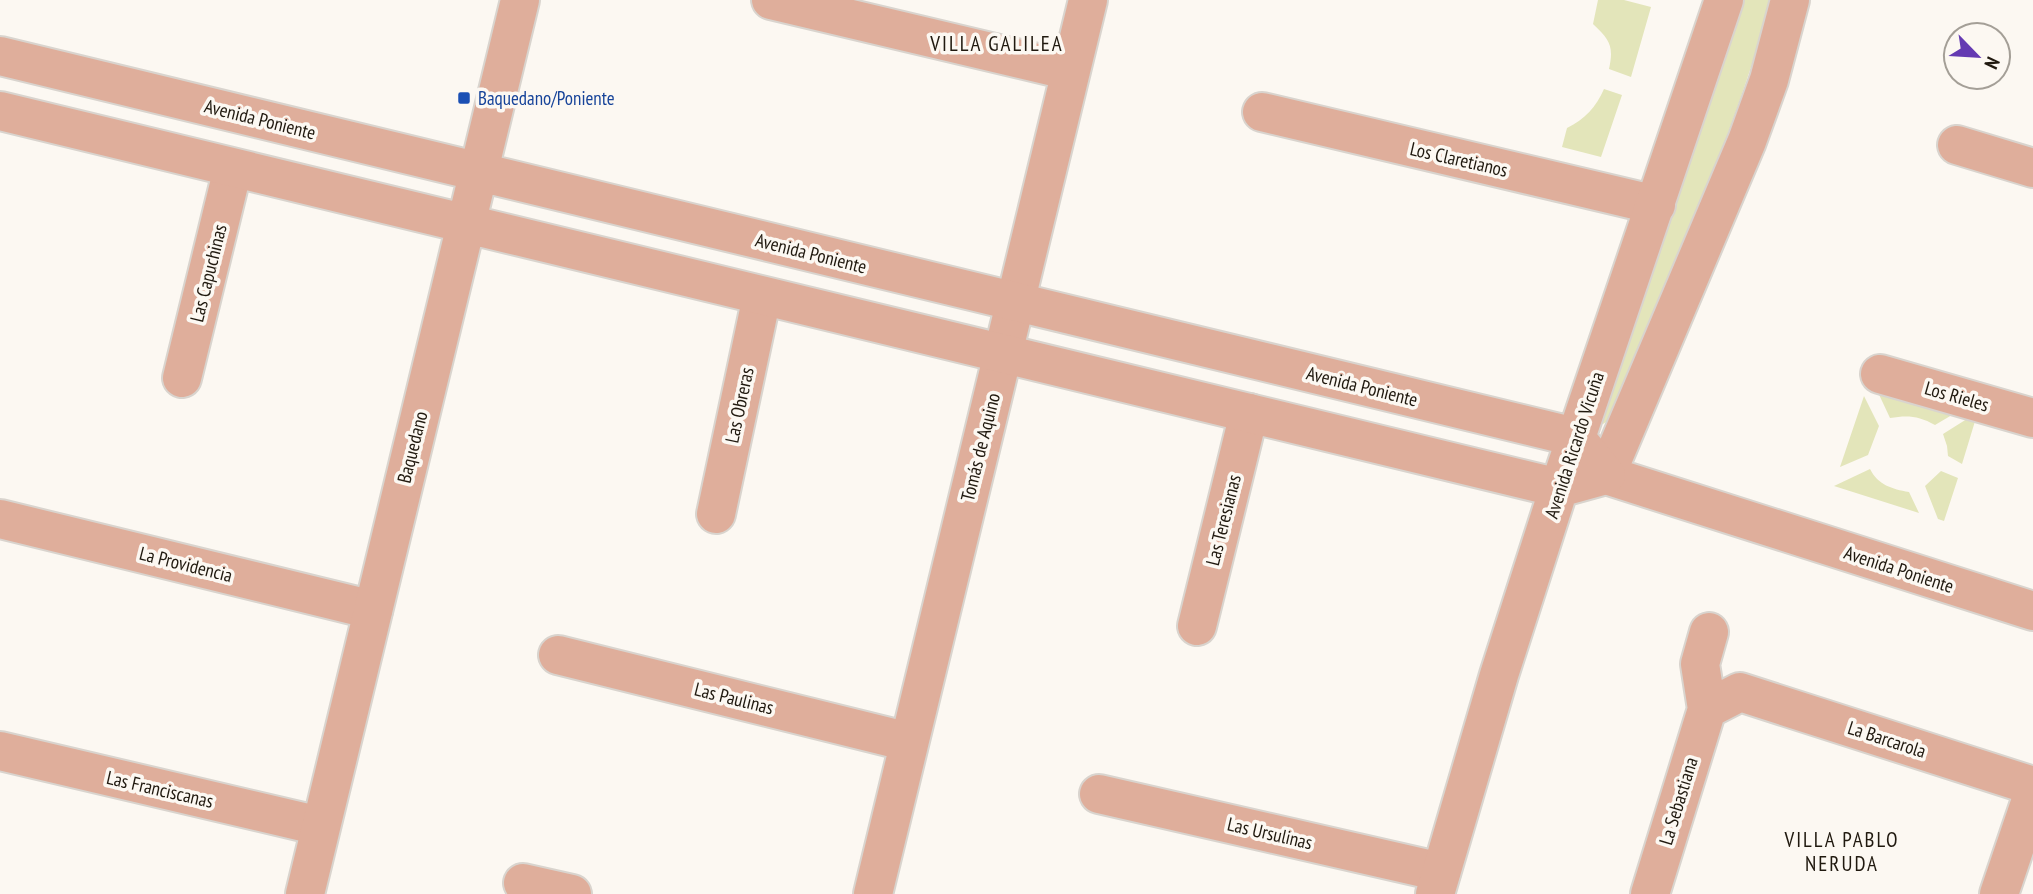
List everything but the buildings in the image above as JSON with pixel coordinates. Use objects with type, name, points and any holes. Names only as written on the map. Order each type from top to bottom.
[{"type":"street","name":"Baquedano","points":[[305,894],[520,0]]},
{"type":"street","points":[[771,0],[1071,71]]},
{"type":"street","name":"Tomás de Aquino","points":[[873,894],[1088,0]]},
{"type":"street","name":"Avenida Ricardo Vicuña","points":[[1438,883],[1499,675],[1575,437],[1724,0]]},
{"type":"street","name":"Avenida Ricardo Vicuña","points":[[1606,475],[1747,141],[1769,80],[1790,0]]},
{"type":"street","name":"Avenida Poniente","points":[[0,56],[1575,437]]},
{"type":"street","name":"Los Claretianos","points":[[1262,112],[1656,205]]},
{"type":"street","points":[[1,117],[233,168],[1559,488],[1606,475],[1575,437]]},
{"type":"street","points":[[1956,145],[2033,168]]},
{"type":"street","name":"Las Capuchinas","points":[[183,378],[233,168]]},
{"type":"street","name":"Las Obreras","points":[[716,513],[762,296]]},
{"type":"street","name":"Los Rieles","points":[[1880,374],[2033,418]]},
{"type":"street","name":"Las Teresianas","points":[[1197,626],[1249,413]]},
{"type":"street","name":"Avenida Poniente","points":[[1606,475],[2033,611]]},
{"type":"street","name":"La Providencia","points":[[0,519],[373,610]]},
{"type":"street","name":"La Sebastiana","points":[[1650,894],[1724,700],[1700,664],[1709,632]]},
{"type":"street","name":"Las Paulinas","points":[[558,655],[909,742]]},
{"type":"street","name":"La Barcarola","points":[[1724,700],[2033,786]]},
{"type":"street","name":"Las Franciscanas","points":[[0,751],[320,826]]},
{"type":"street","name":"Las Ursulinas","points":[[1099,794],[1438,883]]},
{"type":"street","points":[[1999,894],[2033,794]]},
{"type":"street","points":[[523,883],[572,894]]},
{"type":"green space","points":[[1598,0],[1624,0],[1651,7],[1631,77],[1609,69],[1611,49],[1593,24]]},
{"type":"green space","points":[[1737,0],[1771,0],[1755,54],[1718,160],[1609,420],[1603,424],[1596,422]]},
{"type":"green space","points":[[1604,89],[1622,95],[1601,157],[1562,147],[1567,128],[1589,112]]},
{"type":"green space","points":[[1875,386],[1957,412],[1935,425],[1913,417],[1890,418]]},
{"type":"green space","points":[[1864,396],[1879,426],[1868,455],[1840,467]]},
{"type":"green space","points":[[1970,417],[1976,418],[1962,464],[1948,456],[1943,434]]},
{"type":"green space","points":[[1870,469],[1877,479],[1886,485],[1909,492],[1919,513],[1834,486]]},
{"type":"green space","points":[[1941,471],[1958,478],[1944,521],[1938,519],[1925,486]]},
{"type":"place","name":"Baquedano/Poniente","points":[[464,98]]},
{"type":"district","name":"VILLA GALILEA","points":[[997,44]]},
{"type":"district","name":"VILLA PABLO NERUDA","points":[[1842,852]]}]
